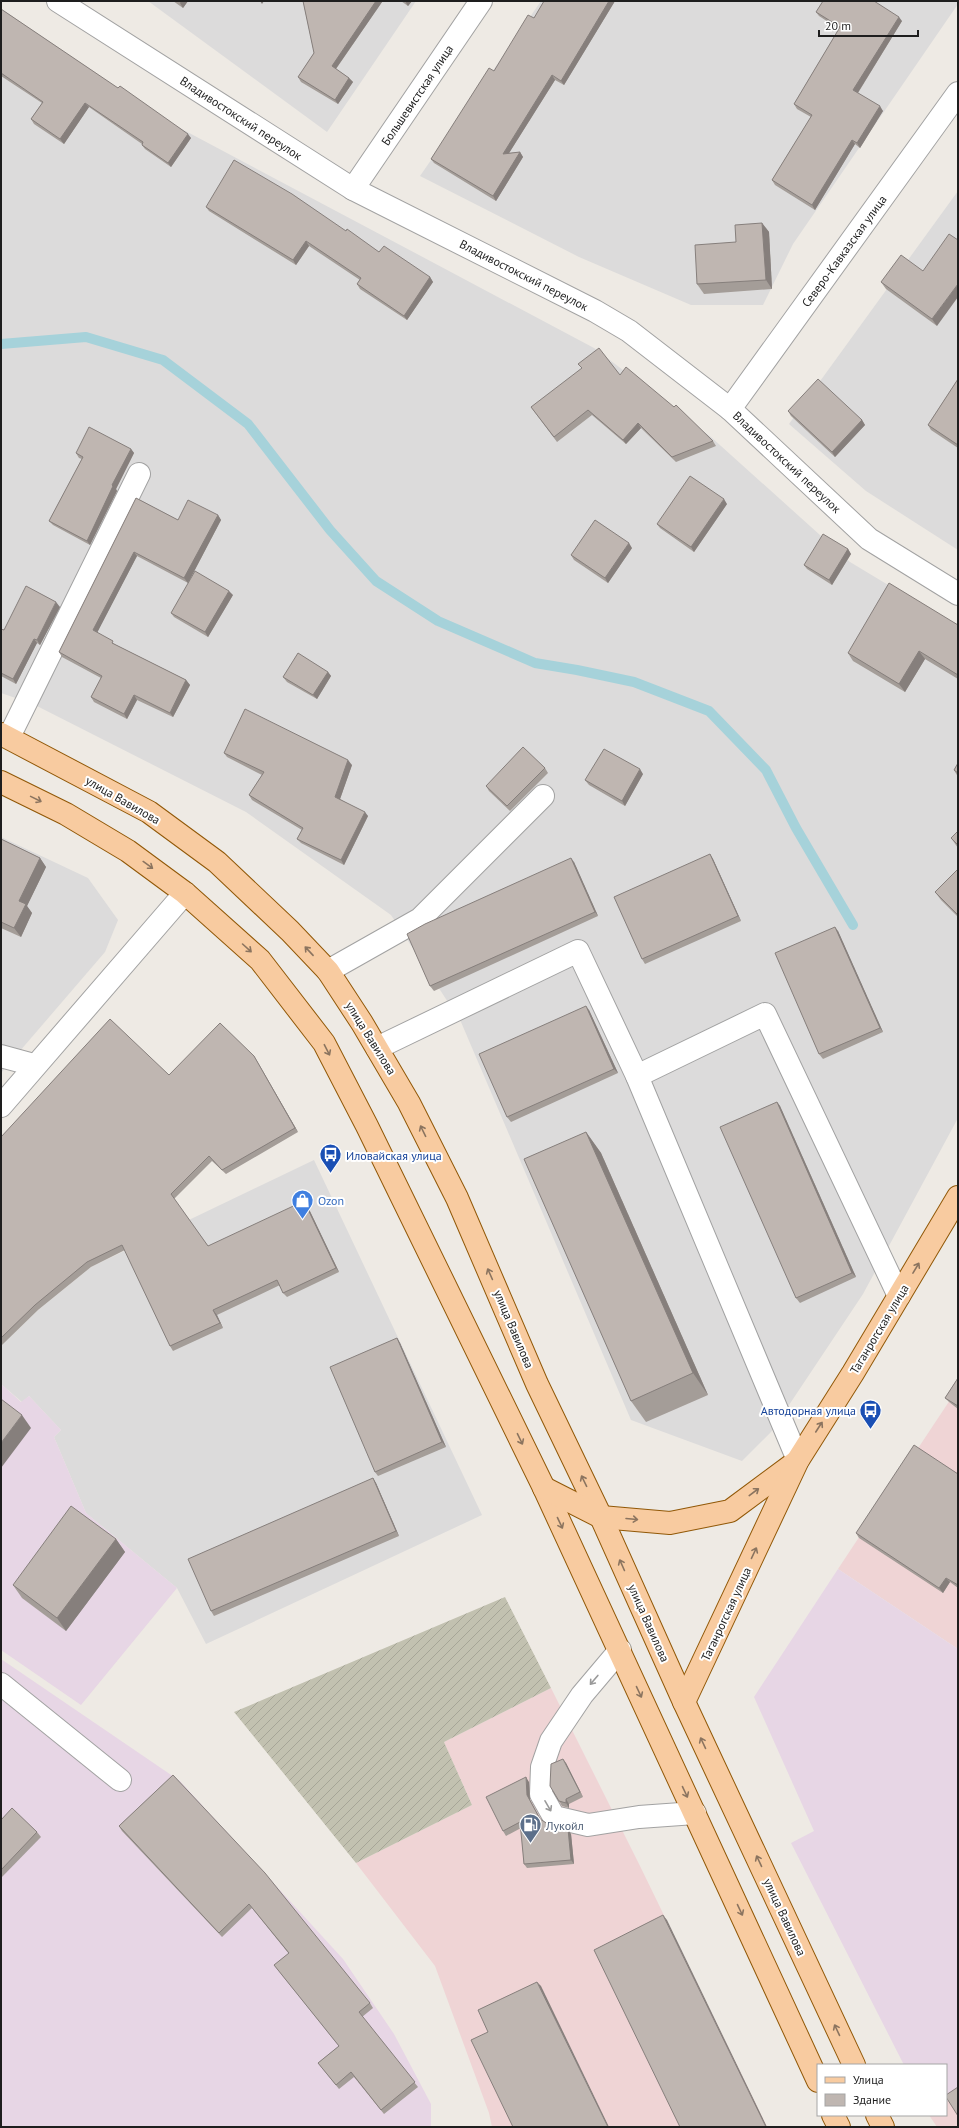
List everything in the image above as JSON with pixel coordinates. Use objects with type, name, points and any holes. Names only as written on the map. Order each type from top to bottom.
[{"type":"main road","name":"улица Вавилова","points":[[5,736],[149,812],[210,858],[290,931],[328,971],[377,1048],[409,1103],[457,1198],[537,1384],[854,2064]]},
{"type":"main road","points":[[1,782],[66,814],[128,851],[185,893],[260,960],[324,1043],[372,1137],[544,1488],[817,2079]]},
{"type":"main road","name":"Таганрогская улица","points":[[684,1702],[798,1460],[958,1197]]},
{"type":"main road","name":"Таганрогская улица","points":[[544,1488],[600,1517],[670,1523],[730,1511],[798,1460]]},
{"type":"main road","points":[[834,2116],[839,2127]]},
{"type":"main road","points":[[878,2116],[883,2127]]},
{"type":"street","name":"Владивостокский переулок","points":[[58,1],[353,189],[595,311],[629,331],[730,409],[870,539],[958,594]]},
{"type":"street","name":"Большевистская улица","points":[[353,189],[481,1]]},
{"type":"street","name":"Северо-Кавказская улица","points":[[730,409],[958,93]]},
{"type":"street","points":[[5,736],[139,474]]},
{"type":"street","points":[[328,971],[420,919],[543,796]]},
{"type":"street","points":[[1,1106],[34,1065],[185,893]]},
{"type":"street","points":[[377,1048],[578,951],[637,1076],[798,1460]]},
{"type":"street","points":[[637,1076],[765,1014],[899,1296]]},
{"type":"street","points":[[1,1056],[34,1065]]},
{"type":"street","points":[[620,1650],[582,1695],[551,1741],[542,1767],[541,1794],[554,1818],[588,1825],[639,1817],[695,1813]]},
{"type":"street","points":[[1,1684],[120,1780]]},
{"type":"shaded area","points":[[148,1],[416,1],[327,132]]},
{"type":"shaded area","points":[[541,1],[958,1],[958,4],[793,244],[763,305],[691,305],[579,257],[420,176]]},
{"type":"shaded area","points":[[1,21],[146,110],[594,348],[711,437],[850,562],[958,627],[958,1118],[863,1294],[771,1432],[742,1461],[631,1420],[461,1022],[391,915],[246,812],[33,704],[1,693]]},
{"type":"shaded area","points":[[958,191],[958,550],[866,491],[789,424]]},
{"type":"shaded area","points":[[1,837],[88,878],[118,920],[105,952],[1,1073]]},
{"type":"shaded area","points":[[314,1160],[482,1515],[206,1644],[177,1588],[86,1513],[54,1437],[61,1430],[29,1396],[22,1402],[1,1384],[1,1346],[38,1310],[91,1267]]},
{"type":"shaded area","points":[[1,1384],[21,1402],[29,1396],[61,1430],[54,1437],[86,1513],[177,1588],[81,1705],[1,1650]]},
{"type":"shaded area","points":[[958,1388],[958,1649],[838,1569]]},
{"type":"shaded area","points":[[838,1569],[958,1649],[958,2094],[947,2101],[947,2064],[903,2064],[791,1843],[814,1831],[754,1697]]},
{"type":"shaded area","points":[[505,1597],[551,1688],[444,1742],[472,1805],[356,1863],[234,1712]]},
{"type":"shaded area","points":[[1,1659],[180,1781],[343,1959],[394,2034],[431,2104],[431,2127],[1,2127]]},
{"type":"shaded area","points":[[551,1688],[640,1866],[767,2127],[492,2127],[489,2113],[435,1966],[356,1863],[472,1805],[444,1742]]},
{"type":"shaded area","points":[[958,2094],[958,2127],[937,2127],[930,2116],[947,2116],[947,2101]]},
{"type":"building","points":[[303,1],[376,1],[332,66],[349,78],[335,100],[298,77],[314,53]]},
{"type":"building","points":[[544,1],[609,1],[561,81],[552,75],[503,154],[520,152],[493,196],[431,159],[489,68],[494,71],[528,15],[534,18]]},
{"type":"building","points":[[823,1],[874,1],[899,17],[853,90],[880,106],[857,143],[852,140],[812,205],[772,180],[812,115],[794,104],[840,27],[816,12]]},
{"type":"building","points":[[1,9],[118,88],[120,86],[188,134],[168,163],[142,145],[143,142],[85,103],[60,139],[31,119],[43,102],[1,73]]},
{"type":"building","points":[[234,160],[292,194],[346,231],[347,229],[379,252],[384,246],[430,277],[404,316],[357,284],[361,278],[306,241],[293,260],[206,207]]},
{"type":"building","points":[[762,223],[766,280],[697,284],[695,245],[736,242],[735,225]]},
{"type":"building","points":[[949,234],[958,240],[958,284],[932,319],[881,282],[901,255],[923,271]]},
{"type":"building","points":[[599,348],[620,375],[626,367],[674,407],[676,405],[713,441],[672,457],[638,423],[623,440],[588,410],[554,437],[531,407],[582,368],[578,364]]},
{"type":"building","points":[[818,379],[862,420],[832,452],[788,411]]},
{"type":"building","points":[[958,379],[958,445],[928,425]]},
{"type":"building","points":[[89,427],[131,449],[112,485],[113,486],[87,541],[49,521],[83,457],[76,453]]},
{"type":"building","points":[[690,476],[724,499],[691,547],[657,524]]},
{"type":"building","points":[[136,498],[178,520],[188,500],[218,515],[184,578],[134,552],[93,630],[113,641],[112,643],[186,680],[170,713],[134,695],[124,714],[91,697],[102,676],[59,652]]},
{"type":"building","points":[[595,520],[629,543],[605,578],[571,555]]},
{"type":"building","points":[[823,534],[848,549],[829,580],[804,565]]},
{"type":"building","points":[[195,571],[229,591],[205,632],[171,613]]},
{"type":"building","points":[[889,583],[958,625],[958,675],[919,651],[899,684],[848,653]]},
{"type":"building","points":[[26,586],[56,602],[37,640],[34,639],[13,679],[1,673],[1,629],[4,630]]},
{"type":"building","points":[[298,653],[328,672],[313,695],[283,677]]},
{"type":"building","points":[[245,709],[348,760],[335,797],[365,812],[341,860],[297,839],[303,828],[249,795],[264,772],[224,753]]},
{"type":"building","points":[[523,747],[545,768],[507,806],[486,786]]},
{"type":"building","points":[[604,749],[640,769],[622,801],[585,780]]},
{"type":"building","points":[[958,763],[958,773],[954,770]]},
{"type":"building","points":[[958,831],[958,845],[951,838]]},
{"type":"building","points":[[1,839],[40,858],[19,901],[26,904],[14,928],[1,922]]},
{"type":"building","points":[[710,854],[738,916],[642,959],[614,897]]},
{"type":"building","points":[[571,858],[595,912],[430,986],[407,934],[425,924]]},
{"type":"building","points":[[958,869],[958,915],[935,892]]},
{"type":"building","points":[[835,927],[880,1028],[819,1054],[775,953]]},
{"type":"building","points":[[586,1006],[614,1069],[507,1117],[479,1054]]},
{"type":"building","points":[[110,1019],[169,1075],[220,1023],[254,1056],[295,1128],[222,1170],[209,1156],[171,1194],[208,1246],[304,1201],[336,1268],[283,1293],[277,1280],[213,1310],[220,1323],[170,1346],[122,1245],[87,1262],[35,1305],[1,1338],[1,1137]]},
{"type":"building","points":[[777,1102],[852,1273],[796,1298],[720,1127]]},
{"type":"building","points":[[586,1132],[693,1373],[631,1401],[524,1159]]},
{"type":"building","points":[[397,1338],[442,1442],[375,1472],[330,1367]]},
{"type":"building","points":[[958,1378],[958,1406],[945,1398]]},
{"type":"building","points":[[1,1399],[22,1415],[1,1443]]},
{"type":"building","points":[[914,1445],[958,1474],[958,1585],[946,1578],[939,1588],[856,1533]]},
{"type":"building","points":[[373,1478],[396,1531],[211,1611],[188,1559]]},
{"type":"building","points":[[71,1506],[116,1539],[57,1618],[13,1585]]},
{"type":"building","points":[[563,1759],[580,1792],[566,1799],[566,1803],[559,1801],[550,1786],[551,1764]]},
{"type":"building","points":[[173,1775],[265,1873],[370,2003],[359,2012],[415,2082],[381,2110],[351,2072],[336,2085],[318,2063],[339,2046],[274,1965],[289,1953],[249,1904],[219,1933],[119,1826]]},
{"type":"building","points":[[526,1777],[527,1795],[540,1819],[548,1824],[568,1829],[571,1860],[524,1864],[520,1822],[503,1831],[486,1797]]},
{"type":"building","points":[[12,1808],[37,1832],[1,1870],[1,1820]]},
{"type":"building","points":[[663,1915],[766,2127],[680,2127],[594,1950]]},
{"type":"building","points":[[537,1982],[608,2127],[513,2127],[471,2040],[488,2032],[478,2010]]},
{"type":"building","points":[[958,2087],[958,2116],[947,2099],[947,2094]]},
{"type":"waterway","points":[[1,344],[86,337],[163,360],[248,424],[330,530],[376,581],[438,621],[535,663],[634,682],[709,711],[766,770],[796,828],[853,925]]},
{"type":"place","name":"Иловайская улица","points":[[330,1174]]},
{"type":"place","name":"Ozon","points":[[302,1220]]},
{"type":"place","name":"Автодорная улица","points":[[871,1430]]},
{"type":"place","name":"Лукойл","points":[[531,1844]]}]
